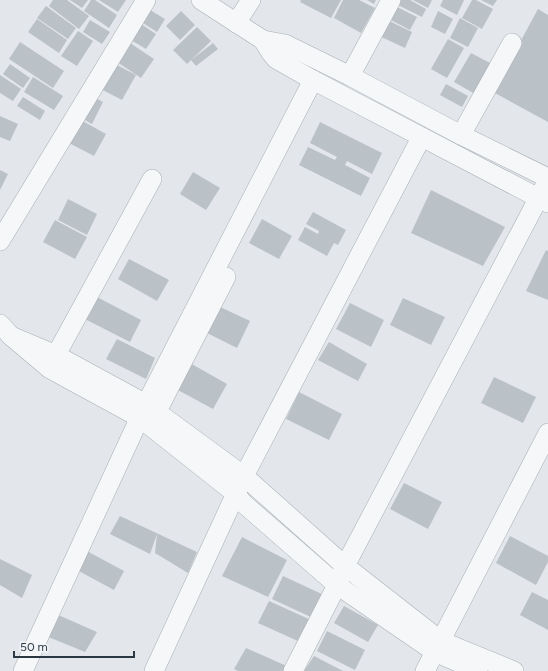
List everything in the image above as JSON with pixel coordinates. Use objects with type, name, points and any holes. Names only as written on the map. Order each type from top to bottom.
[{"type":"street","points":[[0,241],[146,0]]},
{"type":"street","points":[[201,0],[263,40],[285,44],[350,76],[548,179],[546,201],[349,569],[342,588],[293,671]]},
{"type":"street","points":[[236,23],[251,0]]},
{"type":"street","points":[[350,76],[391,0]]},
{"type":"street","points":[[263,40],[276,59],[426,140],[546,201]]},
{"type":"street","points":[[461,135],[512,43]]},
{"type":"street","points":[[23,671],[148,415],[318,82]]},
{"type":"street","points":[[154,671],[248,480],[426,140]]},
{"type":"street","points":[[56,355],[152,179]]},
{"type":"street","points":[[6,330],[50,369],[148,415],[342,588],[478,671]]},
{"type":"street","points":[[6,330],[56,355],[248,480],[349,569],[444,649],[514,671]]},
{"type":"street","points":[[444,649],[548,433]]},
{"type":"street","points":[[425,671],[444,649],[548,450]]},
{"type":"building","points":[[53,0],[67,0],[89,16],[79,29],[49,6]]},
{"type":"building","points":[[70,0],[88,0],[82,8]]},
{"type":"building","points":[[91,0],[95,0],[117,15],[109,28],[84,11]]},
{"type":"building","points":[[99,0],[126,0],[118,12]]},
{"type":"building","points":[[301,0],[341,0],[331,18],[300,2]]},
{"type":"building","points":[[343,0],[359,0],[375,8],[361,33],[334,18]]},
{"type":"building","points":[[367,0],[376,0],[374,4]]},
{"type":"building","points":[[395,0],[410,0],[426,9],[422,17],[394,3]]},
{"type":"building","points":[[413,0],[432,0],[428,8]]},
{"type":"building","points":[[443,0],[464,0],[457,15],[440,6]]},
{"type":"building","points":[[472,0],[476,0],[493,9],[482,29],[462,18]]},
{"type":"building","points":[[481,0],[497,0],[493,6]]},
{"type":"building","points":[[391,4],[417,17],[410,30],[385,17]]},
{"type":"building","points":[[46,6],[76,28],[68,39],[37,18]]},
{"type":"building","points":[[538,9],[548,15],[548,122],[493,92]]},
{"type":"building","points":[[150,10],[165,19],[157,32],[143,23]]},
{"type":"building","points":[[181,11],[195,25],[180,40],[166,26]]},
{"type":"building","points":[[438,11],[453,19],[445,34],[431,27]]},
{"type":"building","points":[[383,18],[412,32],[405,48],[375,34]]},
{"type":"building","points":[[460,18],[478,28],[468,47],[450,38]]},
{"type":"building","points":[[37,19],[67,40],[59,53],[28,32]]},
{"type":"building","points":[[90,20],[110,32],[102,44],[83,32]]},
{"type":"building","points":[[141,24],[156,34],[146,49],[131,40]]},
{"type":"building","points":[[197,27],[211,41],[187,64],[173,50]]},
{"type":"building","points":[[78,31],[93,41],[77,66],[61,56]]},
{"type":"building","points":[[448,39],[464,48],[447,78],[431,69]]},
{"type":"building","points":[[127,41],[154,59],[141,78],[114,60]]},
{"type":"building","points":[[20,42],[64,71],[53,88],[9,59]]},
{"type":"building","points":[[213,43],[218,49],[196,66],[191,60]]},
{"type":"building","points":[[471,53],[492,64],[475,94],[454,82]]},
{"type":"building","points":[[111,62],[136,75],[122,100],[97,87]]},
{"type":"building","points":[[10,64],[30,78],[23,88],[3,74]]},
{"type":"building","points":[[0,75],[21,89],[13,101],[0,93]]},
{"type":"building","points":[[33,77],[63,96],[54,110],[24,92]]},
{"type":"building","points":[[446,84],[468,96],[462,107],[440,95]]},
{"type":"building","points":[[90,95],[103,102],[92,124],[78,116]]},
{"type":"building","points":[[23,97],[45,111],[40,120],[17,106]]},
{"type":"building","points":[[0,116],[18,124],[10,141],[0,137]]},
{"type":"building","points":[[79,119],[106,134],[94,156],[67,142]]},
{"type":"building","points":[[320,122],[382,153],[372,174],[347,161],[345,165],[370,178],[361,196],[299,165],[308,147],[335,160],[337,157],[310,143]]},
{"type":"building","points":[[0,170],[8,174],[0,190]]},
{"type":"building","points":[[193,172],[220,188],[206,210],[180,194]]},
{"type":"building","points":[[431,190],[505,227],[483,266],[411,233]]},
{"type":"building","points":[[68,199],[97,214],[87,235],[58,220]]},
{"type":"building","points":[[313,212],[346,230],[338,245],[334,243],[327,256],[298,240],[305,227],[318,234],[319,231],[306,224]]},
{"type":"building","points":[[262,219],[292,236],[279,259],[249,243]]},
{"type":"building","points":[[55,220],[87,237],[75,259],[43,242]]},
{"type":"building","points":[[546,250],[548,251],[548,300],[526,291]]},
{"type":"building","points":[[129,259],[169,280],[157,301],[118,279]]},
{"type":"building","points":[[93,295],[141,320],[130,342],[81,317]]},
{"type":"building","points":[[403,298],[445,317],[431,345],[390,325]]},
{"type":"building","points":[[350,303],[384,320],[371,347],[336,329]]},
{"type":"building","points":[[218,306],[250,321],[237,348],[205,332]]},
{"type":"building","points":[[117,339],[155,358],[146,379],[106,359]]},
{"type":"building","points":[[329,342],[367,364],[358,381],[318,360]]},
{"type":"building","points":[[190,363],[227,384],[213,409],[176,389]]},
{"type":"building","points":[[494,377],[536,397],[523,423],[481,403]]},
{"type":"building","points":[[299,392],[342,414],[329,440],[286,419]]},
{"type":"building","points":[[404,483],[442,502],[428,529],[390,509]]},
{"type":"building","points":[[120,516],[197,552],[188,573],[155,553],[157,534],[150,554],[110,534]]},
{"type":"building","points":[[510,536],[548,556],[548,562],[536,585],[496,563]]},
{"type":"building","points":[[242,537],[287,560],[268,597],[222,576]]},
{"type":"building","points":[[85,550],[124,571],[114,590],[75,569]]},
{"type":"building","points":[[0,559],[32,575],[22,598],[0,585]]},
{"type":"building","points":[[283,576],[324,595],[315,619],[272,599]]},
{"type":"building","points":[[532,592],[548,600],[548,630],[520,615]]},
{"type":"building","points":[[269,601],[311,620],[300,642],[258,623]]},
{"type":"building","points":[[344,606],[378,625],[368,642],[334,623]]},
{"type":"building","points":[[56,614],[97,632],[85,652],[46,636]]},
{"type":"building","points":[[327,631],[365,650],[355,670],[317,651]]},
{"type":"building","points":[[246,648],[289,667],[287,671],[238,671],[234,669]]},
{"type":"building","points":[[314,656],[343,671],[304,671]]}]
